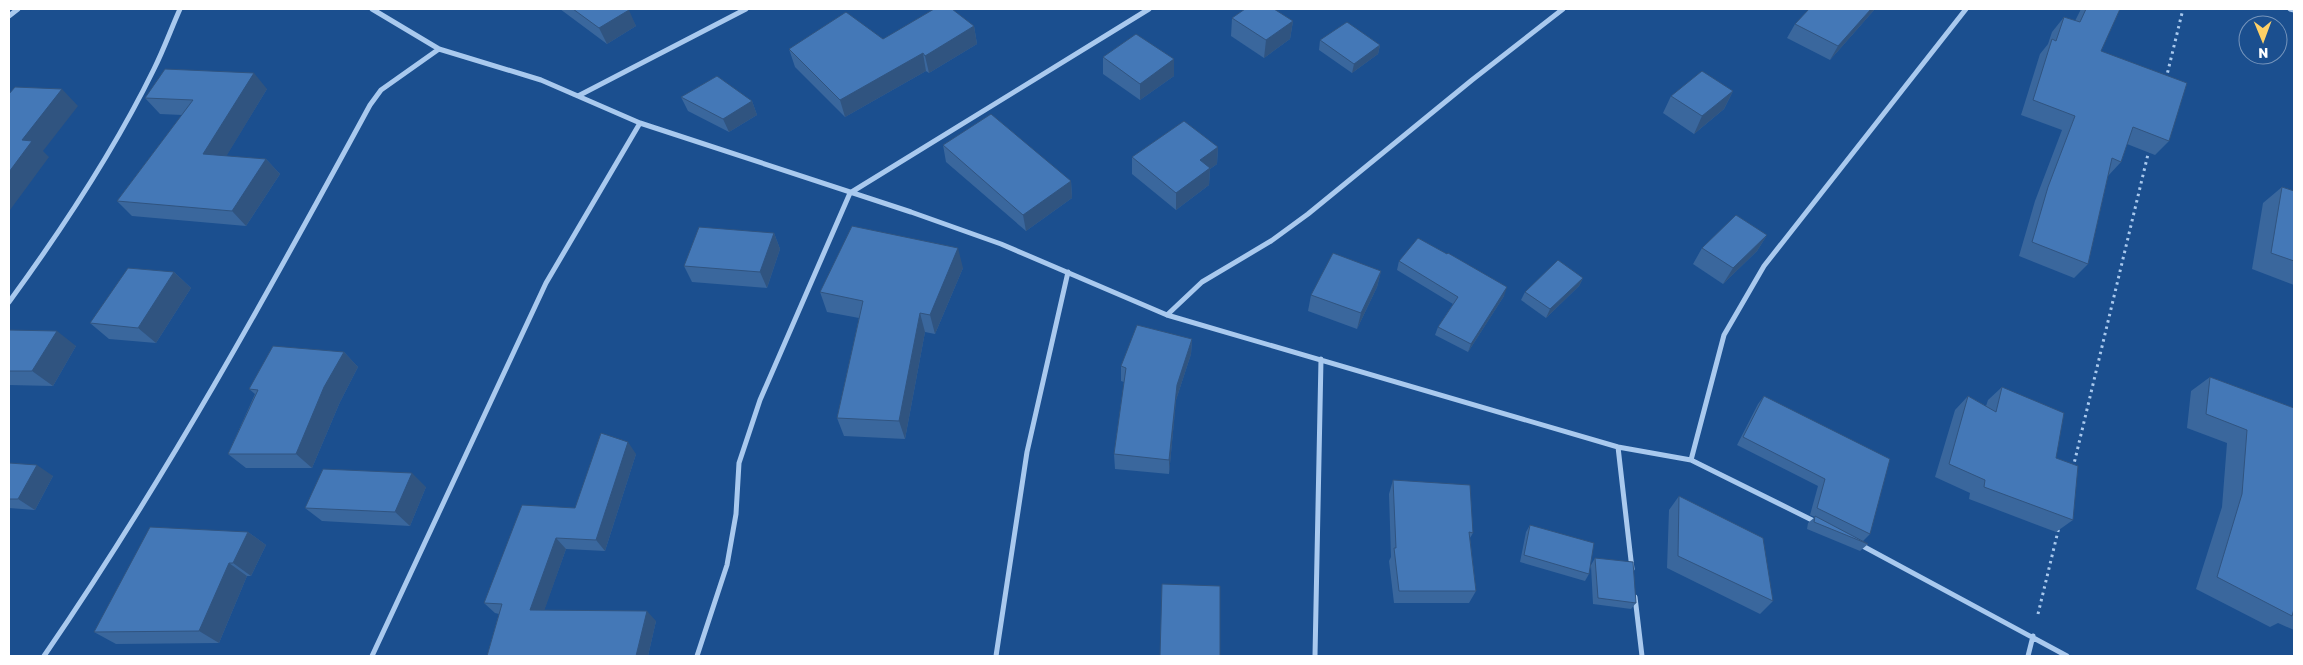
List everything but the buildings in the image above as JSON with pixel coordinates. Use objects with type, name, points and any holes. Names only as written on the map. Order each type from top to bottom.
[{"type":"street","points":[[9,16],[18,9]]},
{"type":"street","points":[[9,302],[42,259],[100,164],[151,75],[180,9]]},
{"type":"street","points":[[372,9],[439,50],[541,80],[640,123],[1001,244],[1167,315],[1618,447],[1691,460],[1824,526]]},
{"type":"street","points":[[578,96],[746,9]]},
{"type":"street","points":[[697,656],[727,566],[736,514],[739,463],[760,400],[850,193],[1149,9]]},
{"type":"street","points":[[1167,315],[1202,282],[1270,241],[1308,214],[1472,80],[1563,9]]},
{"type":"street","points":[[1691,460],[1724,335],[1764,266],[1966,9]]},
{"type":"street","points":[[2290,9],[2294,10]]},
{"type":"street","points":[[44,656],[90,589],[201,410],[370,105],[381,90],[439,50]]},
{"type":"street","points":[[372,656],[546,283],[640,123]]},
{"type":"street","points":[[996,656],[1027,452],[1068,272]]},
{"type":"street","points":[[1315,656],[1321,359]]},
{"type":"street","points":[[1618,447],[1633,580]]},
{"type":"street","points":[[1851,540],[2068,656]]},
{"type":"street","points":[[1634,590],[1642,656]]},
{"type":"street","points":[[2028,656],[2033,636]]},
{"type":"path","points":[[2164,86],[2183,9]]},
{"type":"path","points":[[2072,472],[2150,144]]},
{"type":"path","points":[[2033,636],[2060,520]]}]
